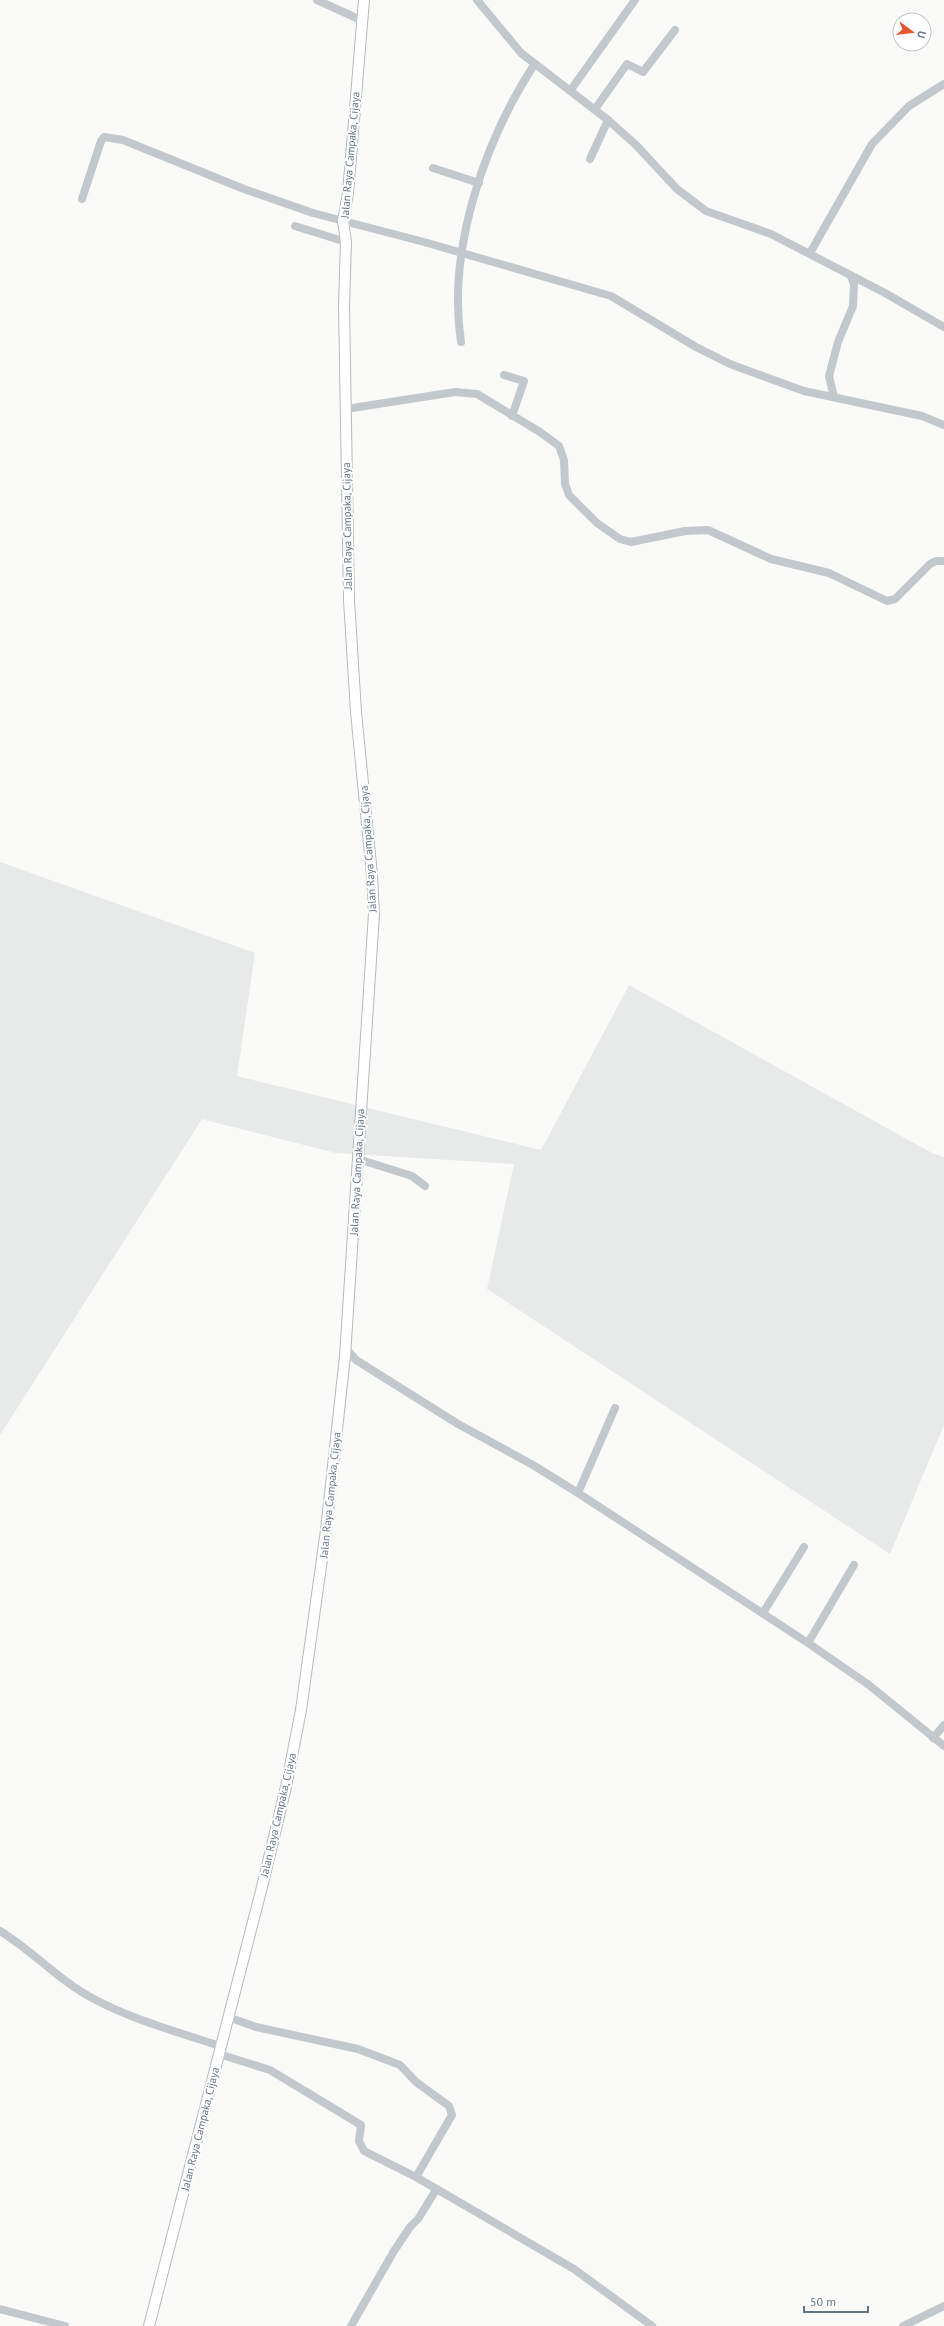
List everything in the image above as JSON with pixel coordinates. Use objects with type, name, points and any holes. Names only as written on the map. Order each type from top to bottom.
[{"type":"main road","name":"Jalan Raya Campaka, Cijaya","points":[[149,2326],[281,1809],[301,1710],[326,1530],[346,1347],[373,941],[374,888],[356,712],[350,616],[344,305],[346,242],[343,221],[348,193],[364,0]]},
{"type":"street","points":[[317,0],[363,21]]},
{"type":"street","points":[[477,0],[521,53],[534,65],[608,120],[636,145],[677,189],[706,211],[771,234],[810,253],[944,327]]},
{"type":"street","points":[[570,91],[635,0]]},
{"type":"street","points":[[595,109],[627,64],[644,72],[674,30]]},
{"type":"street","points":[[461,342],[457,315],[462,253],[468,219],[496,135],[517,92],[534,65]]},
{"type":"street","points":[[810,253],[872,144],[909,106],[944,84]]},
{"type":"street","points":[[590,159],[608,120]]},
{"type":"street","points":[[82,199],[104,137],[123,140],[244,189],[313,213],[462,253],[610,296],[696,347],[730,364],[804,391],[922,416],[944,425]]},
{"type":"street","points":[[433,168],[479,184]]},
{"type":"street","points":[[296,226],[346,242]]},
{"type":"street","points":[[834,397],[828,376],[838,342],[853,306],[854,285],[851,276]]},
{"type":"street","points":[[504,375],[524,381],[512,416]]},
{"type":"street","points":[[346,409],[466,392],[482,396],[512,416],[544,434],[560,446],[564,460],[565,484],[569,495],[597,523],[620,539],[631,542],[685,531],[708,530],[770,559],[829,573],[876,598],[887,601],[895,599],[930,564],[936,561],[944,561]]},
{"type":"street","points":[[358,1159],[412,1176],[425,1186]]},
{"type":"street","points":[[346,1347],[356,1360],[578,1493],[808,1642],[874,1689],[944,1746]]},
{"type":"street","points":[[578,1493],[616,1408]]},
{"type":"street","points":[[763,1613],[804,1548]]},
{"type":"street","points":[[808,1642],[854,1565]]},
{"type":"street","points":[[933,1738],[944,1724]]},
{"type":"street","points":[[0,1931],[52,1971],[94,1999],[270,2070],[324,2101],[361,2125],[359,2141],[364,2151],[416,2178],[574,2269],[652,2326]]},
{"type":"street","points":[[228,2017],[256,2027],[358,2049],[400,2065],[416,2082],[449,2106],[452,2115],[416,2178]]},
{"type":"street","points":[[351,2326],[394,2251],[410,2227],[418,2219],[436,2190]]},
{"type":"street","points":[[903,2326],[944,2306]]},
{"type":"street","points":[[0,2309],[65,2326]]},
{"type":"shaded area","points":[[0,862],[255,953],[237,1076],[541,1150],[629,985],[932,1153],[944,1157],[944,1425],[890,1554],[487,1289],[514,1164],[336,1153],[202,1119],[0,1435]]}]
